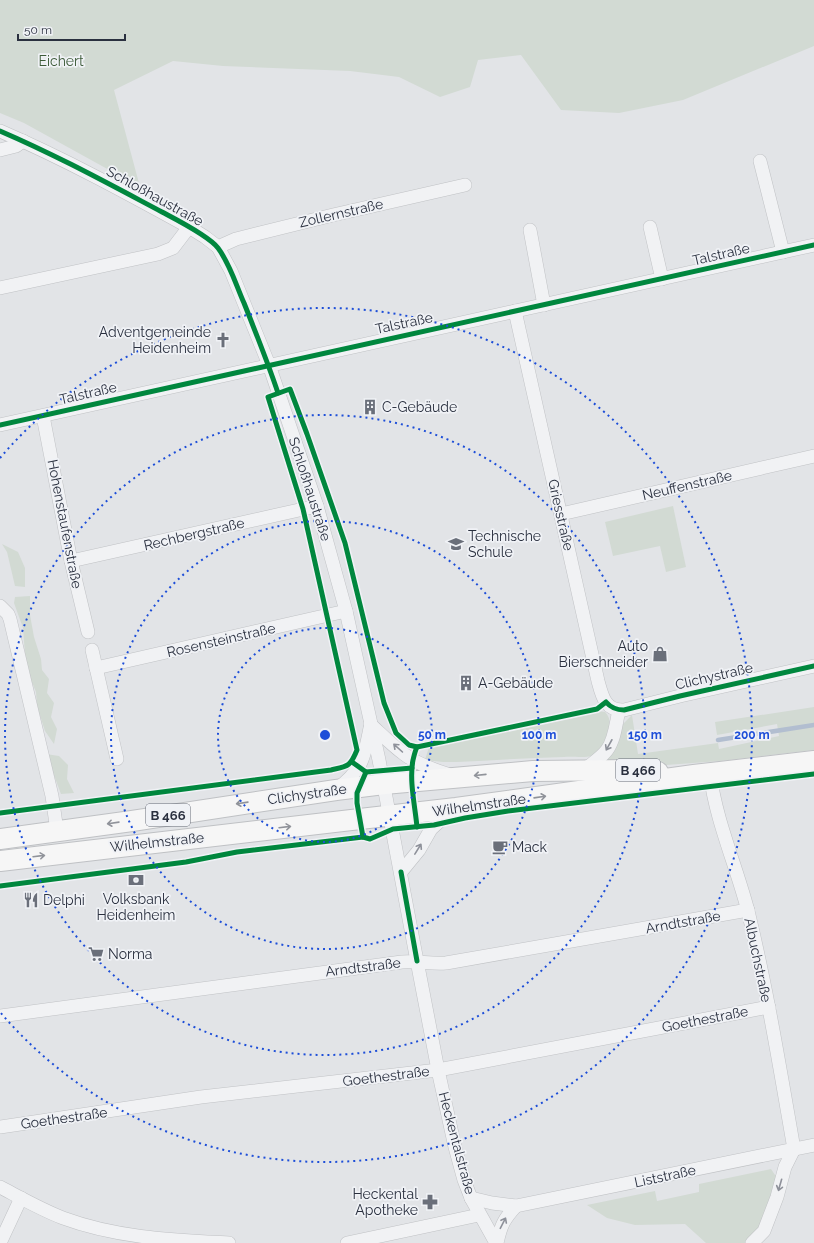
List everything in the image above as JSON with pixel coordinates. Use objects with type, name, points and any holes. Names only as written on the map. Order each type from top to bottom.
[{"type":"main road","name":"Wilhelmstraße","points":[[0,861],[456,808],[702,774],[814,761]]},
{"type":"main road","name":"Clichystraße","points":[[0,838],[384,784],[533,771],[632,770],[702,774]]},
{"type":"street","name":"Schloßhaustraße","points":[[0,131],[23,141],[135,198],[189,227],[205,237],[218,248],[231,271],[269,365],[317,506],[346,611],[390,816]]},
{"type":"street","points":[[0,150],[16,146],[23,141]]},
{"type":"street","points":[[760,161],[783,252]]},
{"type":"street","name":"Zollernstraße","points":[[218,248],[236,239],[333,214],[465,185]]},
{"type":"street","points":[[0,288],[162,253],[173,248],[189,227]]},
{"type":"street","points":[[650,227],[662,279]]},
{"type":"street","points":[[530,230],[544,305]]},
{"type":"street","name":"Talstraße","points":[[0,425],[814,245]]},
{"type":"street","name":"Griesstraße","points":[[515,311],[603,698],[609,706],[619,710]]},
{"type":"street","name":"Hohenstaufenstraße","points":[[43,416],[71,561],[88,632]]},
{"type":"street","name":"Neuffenstraße","points":[[561,514],[814,456]]},
{"type":"street","name":"Rechbergstraße","points":[[71,561],[317,506]]},
{"type":"street","points":[[0,606],[8,614],[10,619],[52,796],[57,831]]},
{"type":"street","name":"Rosensteinstraße","points":[[96,668],[346,611]]},
{"type":"street","points":[[92,650],[117,760]]},
{"type":"street","name":"Clichystraße","points":[[619,710],[814,666]]},
{"type":"street","points":[[583,771],[602,756],[610,746],[619,710]]},
{"type":"street","name":"Schloßhaustraße","points":[[336,790],[351,777],[364,758],[370,724]]},
{"type":"street","points":[[370,724],[413,760],[431,769],[457,778]]},
{"type":"street","name":"Albuchstraße","points":[[702,774],[715,800],[748,910],[769,1007],[794,1149]]},
{"type":"street","points":[[400,872],[419,850],[430,829],[456,808]]},
{"type":"street","name":"Heckentalstraße","points":[[390,816],[438,1070],[455,1147],[470,1198],[496,1243]]},
{"type":"street","name":"Arndtstraße","points":[[0,1016],[402,962],[417,961],[439,963],[458,961],[748,910]]},
{"type":"street","name":"Goethestraße","points":[[0,1127],[201,1097],[438,1070],[769,1007]]},
{"type":"street","name":"Liststraße","points":[[470,1198],[516,1206],[814,1145]]},
{"type":"street","points":[[752,1243],[764,1231],[777,1197],[785,1167],[794,1149]]},
{"type":"street","points":[[0,1188],[63,1218],[120,1238],[159,1238],[229,1243]]},
{"type":"street","points":[[0,1243],[21,1198]]},
{"type":"street","points":[[496,1243],[505,1217],[516,1206]]},
{"type":"street","points":[[347,1243],[479,1215]]},
{"type":"green space","name":"Eichert","points":[[0,0],[814,0],[814,46],[683,100],[619,113],[561,110],[521,55],[478,60],[470,87],[440,97],[399,77],[350,71],[223,66],[173,61],[114,90],[140,187],[24,123],[0,113]]},
{"type":"green space","points":[[673,506],[686,567],[666,572],[660,546],[613,556],[605,522]]},
{"type":"green space","points":[[2,544],[18,552],[25,568],[25,587],[15,586],[7,552]]},
{"type":"green space","points":[[30,596],[30,615],[34,637],[41,659],[42,670],[49,679],[47,693],[54,703],[51,717],[57,729],[54,744],[45,731],[37,706],[36,692],[26,668],[23,628],[14,603],[15,597]]},
{"type":"green space","points":[[814,707],[814,750],[720,761],[653,766],[606,762],[606,758],[623,724],[632,715],[638,754],[718,743],[719,749],[779,736],[777,724],[717,735],[715,722]]},
{"type":"green space","points":[[598,711],[605,712],[610,721],[606,739],[598,752],[591,756],[457,762],[425,760],[429,747]]},
{"type":"green space","points":[[46,754],[59,756],[68,765],[67,779],[74,793],[61,794]]},
{"type":"green space","points":[[771,1169],[778,1177],[760,1229],[746,1243],[706,1243],[685,1224],[635,1225],[607,1218],[587,1205],[655,1191],[657,1201],[699,1192],[699,1184]]},
{"type":"waterway","points":[[718,740],[814,725]]},
{"type":"cycle path","points":[[0,131],[102,180],[184,224],[214,243],[226,261],[232,275],[262,348],[278,393]]},
{"type":"cycle path","points":[[0,425],[814,245]]},
{"type":"cycle path","points":[[0,813],[331,770],[350,763],[357,750],[303,509],[268,397],[290,389],[345,543],[384,703],[396,733],[409,745],[417,747],[597,709],[606,702],[614,708],[624,710],[814,666]]},
{"type":"cycle path","points":[[417,747],[412,768],[417,827]]},
{"type":"cycle path","points":[[352,762],[366,772],[412,768]]},
{"type":"cycle path","points":[[363,837],[357,803],[357,793],[366,772]]},
{"type":"cycle path","points":[[0,886],[186,862],[237,852],[363,837],[370,839],[393,829],[434,825],[508,811],[814,774]]},
{"type":"cycle path","points":[[401,872],[417,961]]},
{"type":"place","name":"Adventgemeinde Heidenheim","points":[[223,340]]},
{"type":"place","name":"C-Gebäude","points":[[370,407]]},
{"type":"place","name":"Technische Schule","points":[[456,544]]},
{"type":"place","name":"Auto Bierschneider","points":[[660,654]]},
{"type":"place","name":"A-Gebäude","points":[[466,683]]},
{"type":"place","name":"Mack","points":[[500,847]]},
{"type":"place","name":"Volksbank Heidenheim","points":[[136,880]]},
{"type":"place","name":"Delphi","points":[[31,900]]},
{"type":"place","name":"Norma","points":[[96,954]]},
{"type":"place","name":"Heckental Apotheke","points":[[430,1202]]}]
